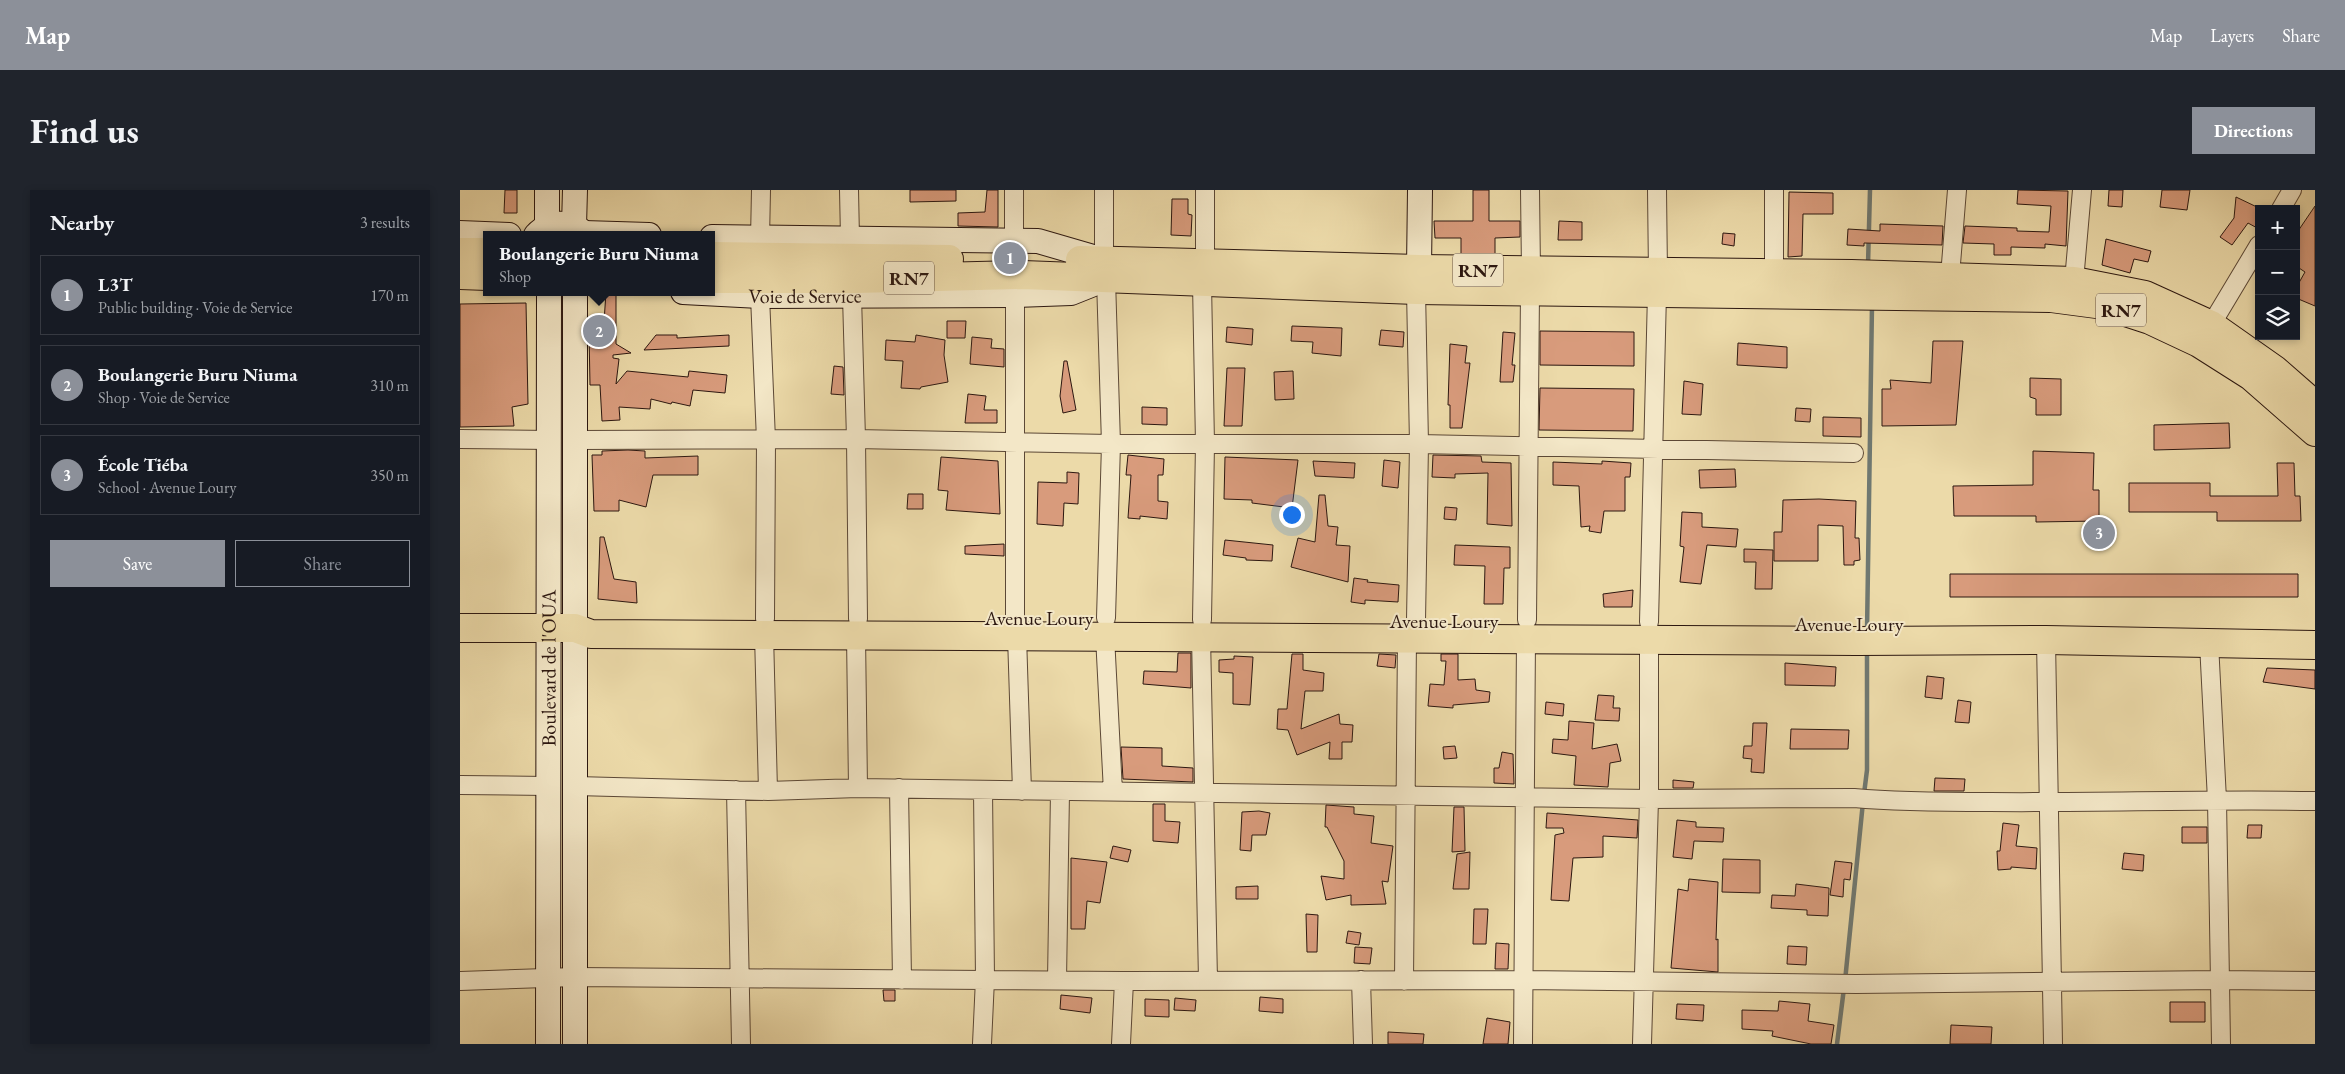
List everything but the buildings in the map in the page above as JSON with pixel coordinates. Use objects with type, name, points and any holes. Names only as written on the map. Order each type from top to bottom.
[{"type":"main road","points":[[547,190],[542,230],[563,224],[582,231]]},
{"type":"main road","points":[[574,190],[582,231]]},
{"type":"main road","points":[[1418,280],[1420,190]]},
{"type":"main road","points":[[460,233],[483,234]]},
{"type":"main road","points":[[715,237],[1038,241],[1105,269]]},
{"type":"main road","points":[[460,252],[483,252]]},
{"type":"main road","name":"RN7","points":[[715,256],[1418,280],[1890,285],[2051,298],[2104,305],[2150,320],[2199,343],[2251,376],[2315,432]]},
{"type":"main road","name":"RN7","points":[[715,278],[855,279],[1023,276],[1105,269]]},
{"type":"main road","name":"Voie de Service","points":[[715,294],[760,296],[852,296],[1071,293],[1105,269]]},
{"type":"main road","name":"RN7","points":[[1657,283],[1774,273],[1852,284]]},
{"type":"main road","points":[[460,275],[483,276]]},
{"type":"main road","name":"RN7","points":[[1890,285],[1950,276],[2074,281],[2145,295],[2211,325],[2275,370],[2315,405]]},
{"type":"main road","points":[[460,288],[483,288]]},
{"type":"main road","name":"Boulevard de l'OUA","points":[[548,1044],[547,786],[550,296]]},
{"type":"main road","points":[[575,296],[577,440],[575,1044]]},
{"type":"main road","name":"Avenue Loury","points":[[460,628],[575,628],[586,621],[765,627],[1649,630],[1866,633],[2046,640],[2315,645]]},
{"type":"main road","name":"Avenue Loury","points":[[1866,633],[2042,623],[2315,627]]},
{"type":"street","points":[[760,239],[761,190]]},
{"type":"street","points":[[849,190],[850,238]]},
{"type":"street","points":[[1014,190],[1014,241]]},
{"type":"street","points":[[1104,190],[1111,444],[1106,627],[1112,792]]},
{"type":"street","points":[[1205,190],[1203,272],[1205,444],[1201,628],[1208,980]]},
{"type":"street","points":[[1523,1044],[1527,448],[1531,281],[1530,190]]},
{"type":"street","points":[[1642,1044],[1649,799],[1649,630],[1657,283],[1657,190]]},
{"type":"street","points":[[1774,190],[1774,273]]},
{"type":"street","points":[[1950,276],[1957,190]]},
{"type":"street","points":[[2074,281],[2082,190]]},
{"type":"street","points":[[2283,205],[2292,190]]},
{"type":"street","points":[[2211,325],[2256,250]]},
{"type":"street","points":[[1404,981],[1406,796],[1419,444],[1418,280]]},
{"type":"street","points":[[1015,295],[1016,627],[1022,791]]},
{"type":"street","points":[[760,296],[766,440],[765,627],[768,791]]},
{"type":"street","points":[[852,296],[856,439],[858,788]]},
{"type":"street","points":[[460,439],[550,440]]},
{"type":"street","points":[[577,440],[856,439],[1111,444],[1419,444],[1527,448],[1854,453]]},
{"type":"street","points":[[2046,640],[2050,982],[2053,1044]]},
{"type":"street","points":[[2209,643],[2217,800],[2221,1044]]},
{"type":"street","points":[[460,785],[547,786]]},
{"type":"street","points":[[576,786],[768,791],[899,788],[1060,792],[1525,796],[1649,799],[1854,798],[1885,801],[2049,803],[2217,800],[2315,802]]},
{"type":"street","points":[[899,788],[902,980]]},
{"type":"street","points":[[736,790],[741,1044]]},
{"type":"street","points":[[982,1044],[985,979],[983,790]]},
{"type":"street","points":[[1057,980],[1060,792]]},
{"type":"street","points":[[460,980],[575,977],[1124,981],[1524,980],[1834,984],[2220,980],[2315,981]]},
{"type":"street","points":[[1361,980],[1362,1044]]},
{"type":"street","points":[[1121,1044],[1124,981]]},
{"type":"waterway","points":[[1868,265],[1870,190]]},
{"type":"waterway","points":[[1867,632],[1872,305]]},
{"type":"waterway","points":[[1864,794],[1867,770],[1867,650]]},
{"type":"waterway","points":[[1845,981],[1863,802]]},
{"type":"waterway","points":[[1837,1044],[1844,988]]},
{"type":"place","name":"L3T","points":[[1010,258]]},
{"type":"place","name":"Boulangerie Buru Niuma","points":[[599,331]]},
{"type":"place","name":"École Tiéba","points":[[2099,533]]}]
